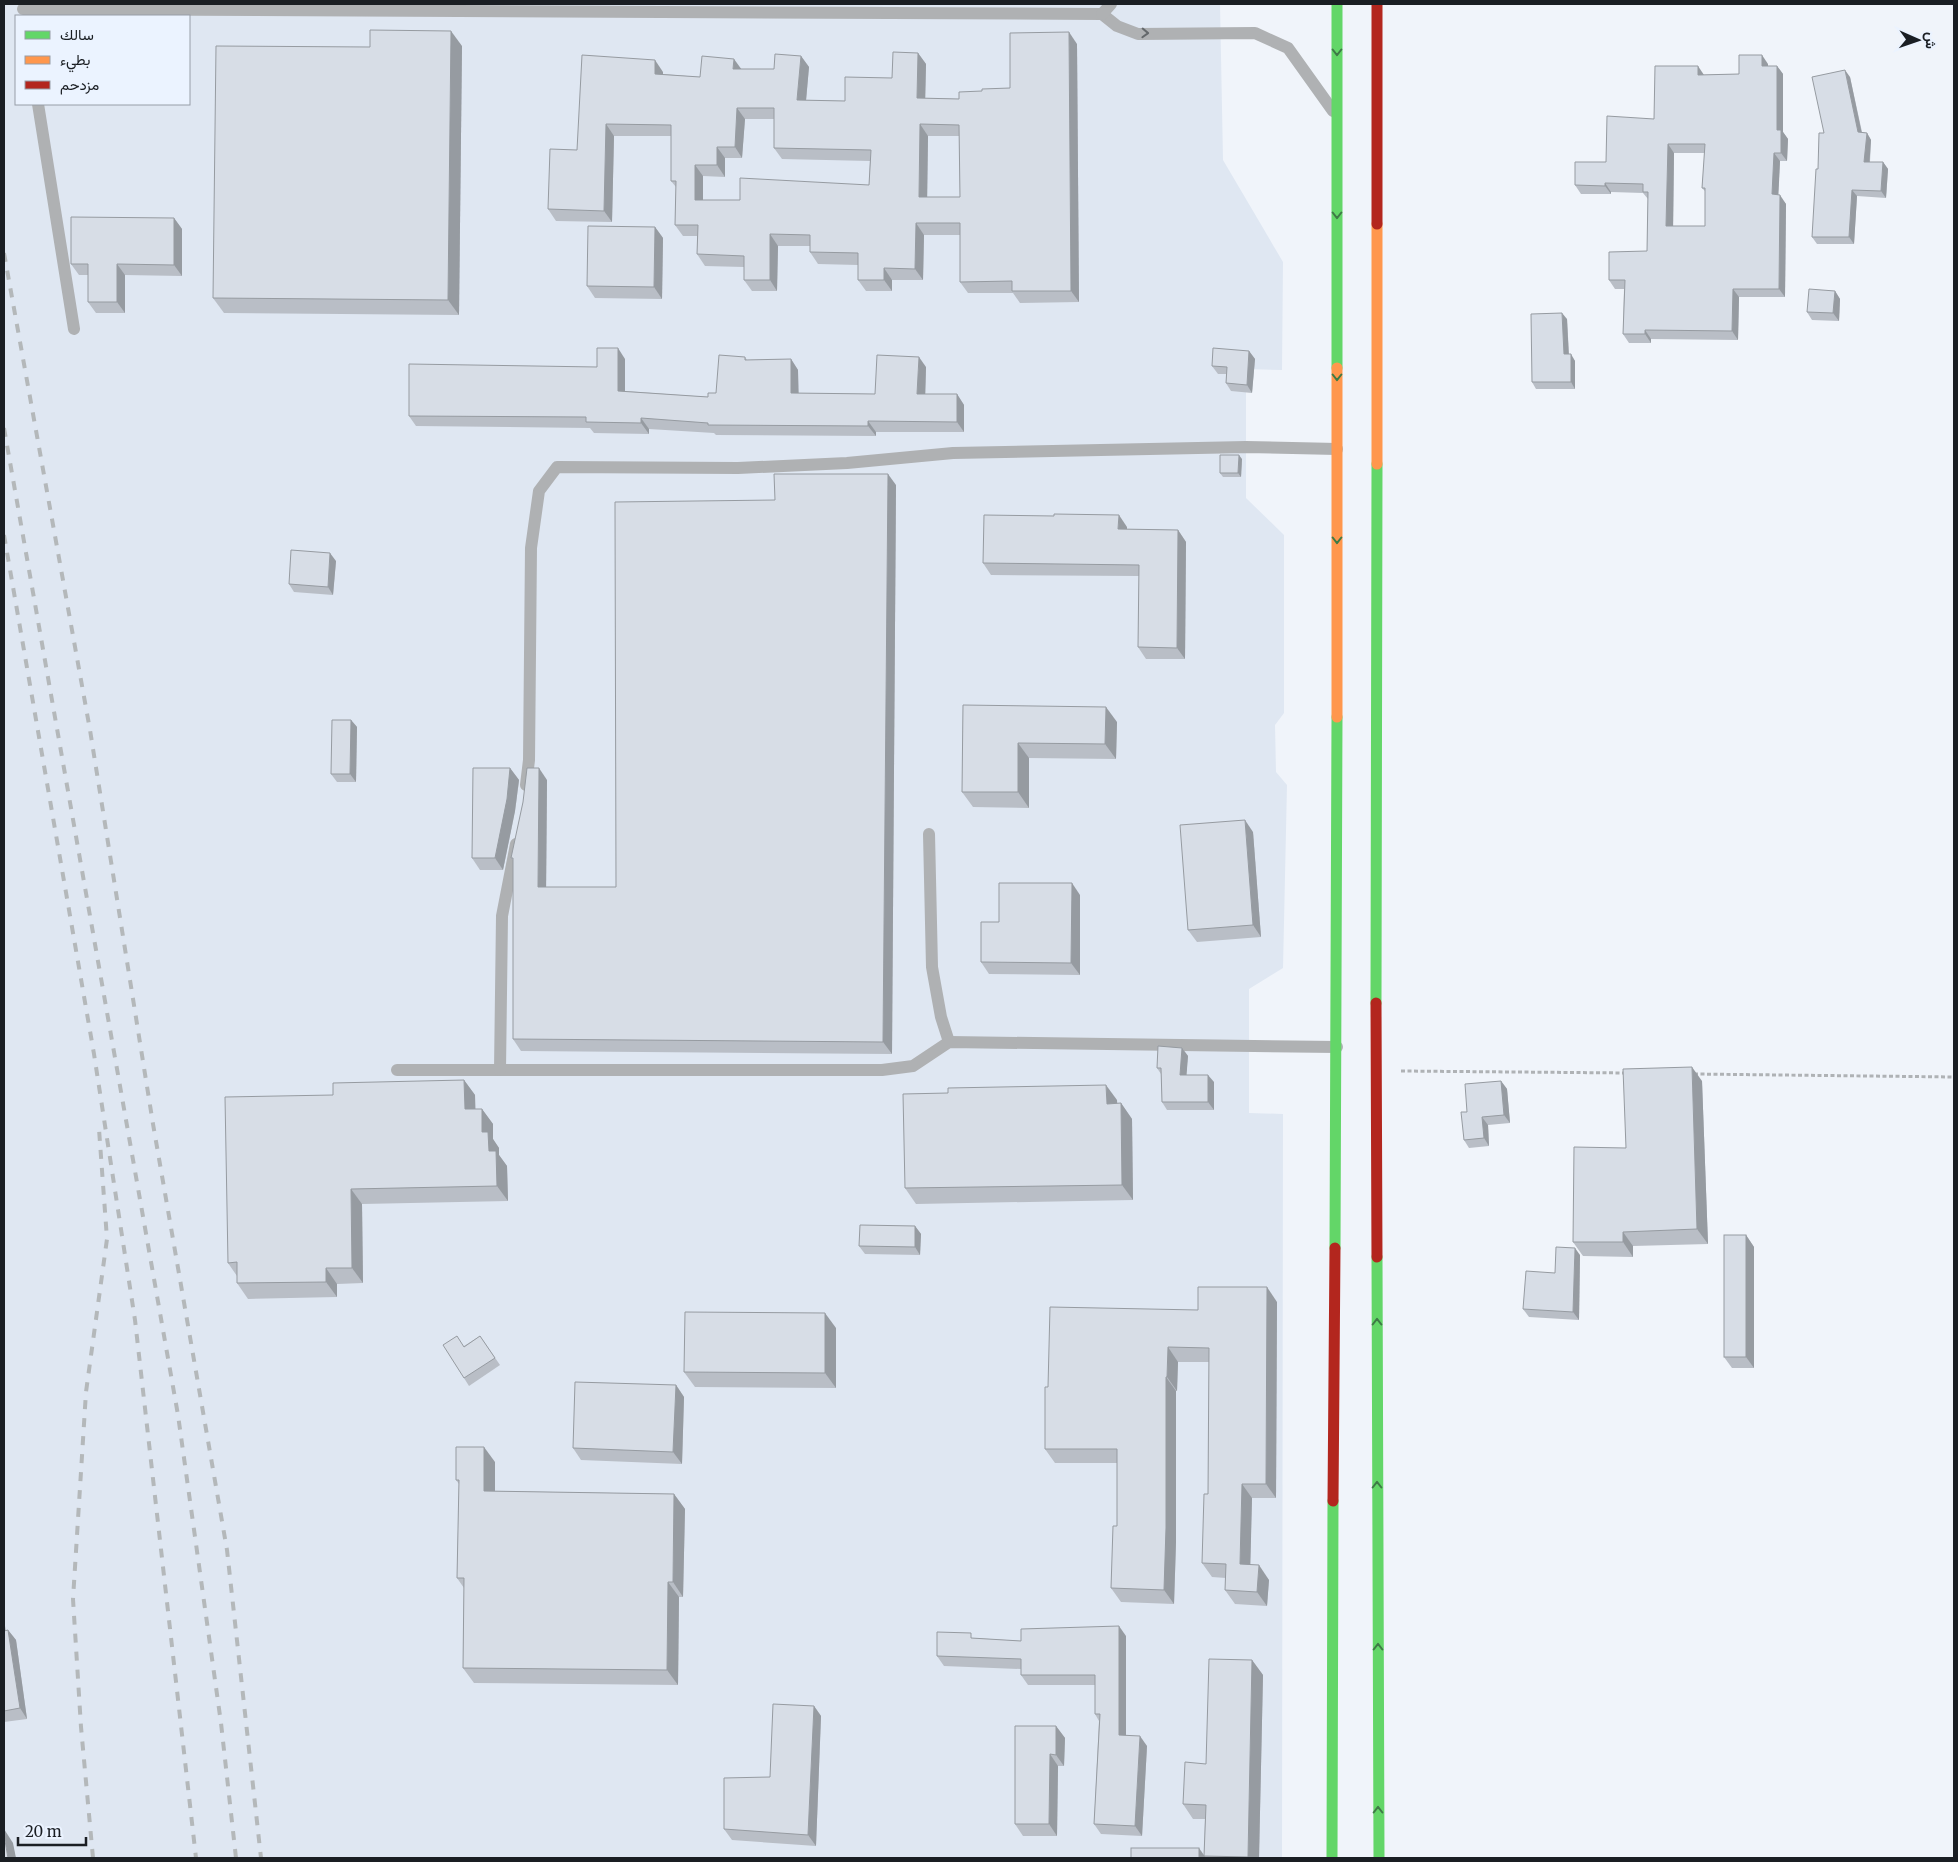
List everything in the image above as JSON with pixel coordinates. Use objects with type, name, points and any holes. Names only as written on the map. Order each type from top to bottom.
[{"type":"highway","points":[[1332,1858],[1337,1047],[1338,4]]},
{"type":"highway","points":[[1376,4],[1376,1071],[1379,1858]]},
{"type":"lane","points":[[24,10],[1102,9],[1111,4]]},
{"type":"lane","points":[[1102,9],[1117,26],[1138,34],[1255,33],[1269,38],[1288,48],[1338,117]]},
{"type":"lane","points":[[38,105],[74,329]]},
{"type":"lane","points":[[525,795],[529,760],[531,548],[540,491],[557,467],[738,468],[847,463],[953,453],[1246,448],[1337,449]]},
{"type":"lane","points":[[500,1070],[502,916],[519,831]]},
{"type":"lane","points":[[929,834],[932,967],[941,1017],[949,1042]]},
{"type":"lane","points":[[397,1070],[882,1070],[913,1066],[949,1042],[1337,1047]]},
{"type":"path","points":[[1376,1071],[1635,1073]]},
{"type":"path","points":[[1685,1074],[1954,1077]]},
{"type":"shaded area","points":[[4,4],[1220,4],[1223,160],[1283,262],[1282,370],[1246,369],[1246,498],[1284,535],[1284,713],[1275,725],[1276,772],[1287,785],[1283,968],[1249,989],[1249,1113],[1283,1114],[1282,1858],[4,1858]]},
{"type":"building","points":[[370,30],[451,31],[448,300],[213,298],[216,46],[370,47]]},
{"type":"building","points":[[1069,32],[1071,291],[1012,291],[1012,281],[960,282],[960,223],[916,223],[915,269],[884,268],[884,280],[858,280],[858,253],[810,252],[810,235],[770,234],[770,280],[744,280],[744,256],[697,254],[698,225],[675,225],[676,181],[671,181],[671,125],[606,124],[604,211],[548,209],[550,149],[577,150],[582,55],[655,60],[655,74],[700,77],[702,56],[734,59],[733,69],[774,69],[775,54],[801,56],[797,100],[845,101],[845,77],[892,78],[893,52],[918,53],[917,98],[959,99],[959,92],[1010,88],[1010,33]],"holes":[[[737,108],[774,108],[774,148],[871,150],[869,185],[740,178],[740,200],[695,200],[695,165],[717,165],[717,147],[735,147]],[[920,124],[959,125],[960,197],[919,197]]]},
{"type":"building","points":[[1739,55],[1762,55],[1762,66],[1777,66],[1777,130],[1781,130],[1781,153],[1774,153],[1772,194],[1780,195],[1779,289],[1733,289],[1732,331],[1645,330],[1645,334],[1623,334],[1625,280],[1609,280],[1609,252],[1647,251],[1648,192],[1643,192],[1643,184],[1605,183],[1605,186],[1575,185],[1575,162],[1606,162],[1607,116],[1654,119],[1655,66],[1698,66],[1698,75],[1739,74]],"holes":[[[1668,144],[1705,144],[1702,188],[1705,188],[1705,226],[1666,226]]]},
{"type":"building","points":[[1845,70],[1858,132],[1867,133],[1864,162],[1883,162],[1881,191],[1852,190],[1849,237],[1812,237],[1819,133],[1824,133],[1812,77]]},
{"type":"building","points":[[71,217],[174,218],[174,265],[117,264],[117,302],[88,302],[88,264],[71,264]]},
{"type":"building","points":[[588,226],[655,227],[654,287],[587,286]]},
{"type":"building","points":[[1809,289],[1835,291],[1833,313],[1807,312]]},
{"type":"building","points":[[1562,313],[1564,354],[1571,354],[1571,382],[1532,382],[1531,314]]},
{"type":"building","points":[[597,348],[618,348],[618,391],[708,397],[708,393],[716,393],[719,355],[745,357],[745,360],[791,359],[791,393],[875,394],[877,355],[919,357],[917,394],[957,394],[957,422],[868,421],[868,426],[708,425],[708,423],[641,418],[641,423],[586,422],[586,417],[409,416],[409,364],[597,367]]},
{"type":"building","points":[[1213,348],[1249,351],[1247,385],[1226,383],[1227,367],[1212,366]]},
{"type":"building","points":[[1220,455],[1239,455],[1238,473],[1220,473]]},
{"type":"building","points":[[774,474],[888,474],[883,1042],[513,1039],[513,858],[511,858],[523,802],[527,768],[539,768],[538,887],[616,887],[615,502],[775,500]]},
{"type":"building","points":[[1054,514],[1119,515],[1118,529],[1178,530],[1177,648],[1138,647],[1139,565],[983,563],[984,515],[1054,516]]},
{"type":"building","points":[[291,550],[330,553],[328,587],[289,584]]},
{"type":"building","points":[[963,705],[1106,707],[1105,744],[1018,743],[1018,792],[962,792]]},
{"type":"building","points":[[332,720],[351,720],[350,774],[331,774]]},
{"type":"building","points":[[473,768],[510,768],[507,799],[495,858],[472,858]]},
{"type":"building","points":[[1245,820],[1253,925],[1188,930],[1180,825]]},
{"type":"building","points":[[999,883],[1072,883],[1071,963],[981,962],[981,922],[999,922]]},
{"type":"building","points":[[1158,1046],[1182,1048],[1180,1075],[1208,1075],[1208,1102],[1162,1102],[1161,1068],[1157,1068]]},
{"type":"building","points":[[1692,1067],[1697,1229],[1623,1232],[1623,1242],[1573,1242],[1574,1147],[1626,1148],[1623,1069]]},
{"type":"building","points":[[464,1080],[465,1109],[482,1109],[482,1132],[488,1132],[489,1151],[496,1151],[497,1186],[351,1189],[352,1268],[326,1268],[326,1282],[237,1283],[237,1262],[228,1263],[225,1097],[333,1095],[333,1083]]},
{"type":"building","points":[[1501,1081],[1504,1115],[1482,1117],[1484,1138],[1464,1140],[1461,1112],[1467,1112],[1465,1084]]},
{"type":"building","points":[[1106,1085],[1107,1104],[1121,1103],[1122,1185],[905,1188],[903,1094],[948,1093],[948,1088]]},
{"type":"building","points":[[860,1225],[915,1226],[915,1247],[859,1246]]},
{"type":"building","points":[[1724,1235],[1746,1235],[1746,1357],[1724,1357]]},
{"type":"building","points":[[1556,1247],[1575,1248],[1573,1312],[1523,1309],[1526,1271],[1555,1273]]},
{"type":"building","points":[[1198,1287],[1267,1287],[1266,1484],[1242,1484],[1240,1564],[1259,1565],[1257,1592],[1225,1590],[1226,1564],[1202,1563],[1204,1494],[1208,1494],[1209,1348],[1168,1347],[1166,1377],[1164,1590],[1111,1588],[1113,1526],[1117,1526],[1117,1449],[1045,1449],[1045,1387],[1048,1387],[1050,1307],[1198,1310]]},
{"type":"building","points":[[685,1312],[825,1313],[825,1373],[684,1372]]},
{"type":"building","points":[[457,1336],[464,1347],[480,1336],[495,1358],[464,1378],[443,1345]]},
{"type":"building","points":[[575,1382],[676,1385],[673,1452],[573,1448]]},
{"type":"building","points":[[456,1447],[484,1447],[484,1491],[674,1494],[673,1582],[668,1582],[667,1670],[463,1668],[464,1578],[457,1578],[459,1480],[456,1480]]},
{"type":"building","points":[[1119,1626],[1119,1735],[1140,1736],[1135,1826],[1094,1824],[1100,1714],[1095,1714],[1095,1675],[1021,1675],[1021,1659],[937,1656],[937,1632],[971,1633],[971,1638],[1021,1641],[1021,1629]]},
{"type":"building","points":[[8,1630],[20,1708],[4,1711],[4,1631]]},
{"type":"building","points":[[1209,1659],[1252,1660],[1248,1857],[1204,1856],[1206,1805],[1183,1804],[1185,1762],[1206,1764]]},
{"type":"building","points":[[773,1704],[814,1706],[808,1835],[724,1829],[724,1778],[770,1777]]},
{"type":"building","points":[[1015,1726],[1056,1726],[1056,1755],[1050,1754],[1049,1824],[1015,1824]]},
{"type":"building","points":[[4,1835],[8,1858],[4,1858]]},
{"type":"building","points":[[1131,1848],[1199,1848],[1199,1858],[1131,1858]]},
{"type":"railway","points":[[4,253],[90,730],[153,1124],[227,1550],[261,1858]]},
{"type":"railway","points":[[4,428],[178,1415],[221,1723],[236,1858]]},
{"type":"railway","points":[[4,535],[94,1054],[135,1320],[196,1858]]},
{"type":"railway","points":[[93,1858],[81,1727],[73,1599],[86,1392],[107,1239],[99,1129]]},
{"type":"traffic: fast","points":[[1337,4],[1337,368]]},
{"type":"traffic: fast","points":[[1376,1003],[1377,464]]},
{"type":"traffic: fast","points":[[1335,1248],[1337,717]]},
{"type":"traffic: fast","points":[[1377,1257],[1379,1858]]},
{"type":"traffic: fast","points":[[1332,1858],[1333,1501]]},
{"type":"traffic: slow","points":[[1377,224],[1377,464]]},
{"type":"traffic: slow","points":[[1337,368],[1337,717]]},
{"type":"traffic: jam","points":[[1377,4],[1377,224]]},
{"type":"traffic: jam","points":[[1376,1003],[1377,1257]]},
{"type":"traffic: jam","points":[[1333,1501],[1335,1248]]}]
